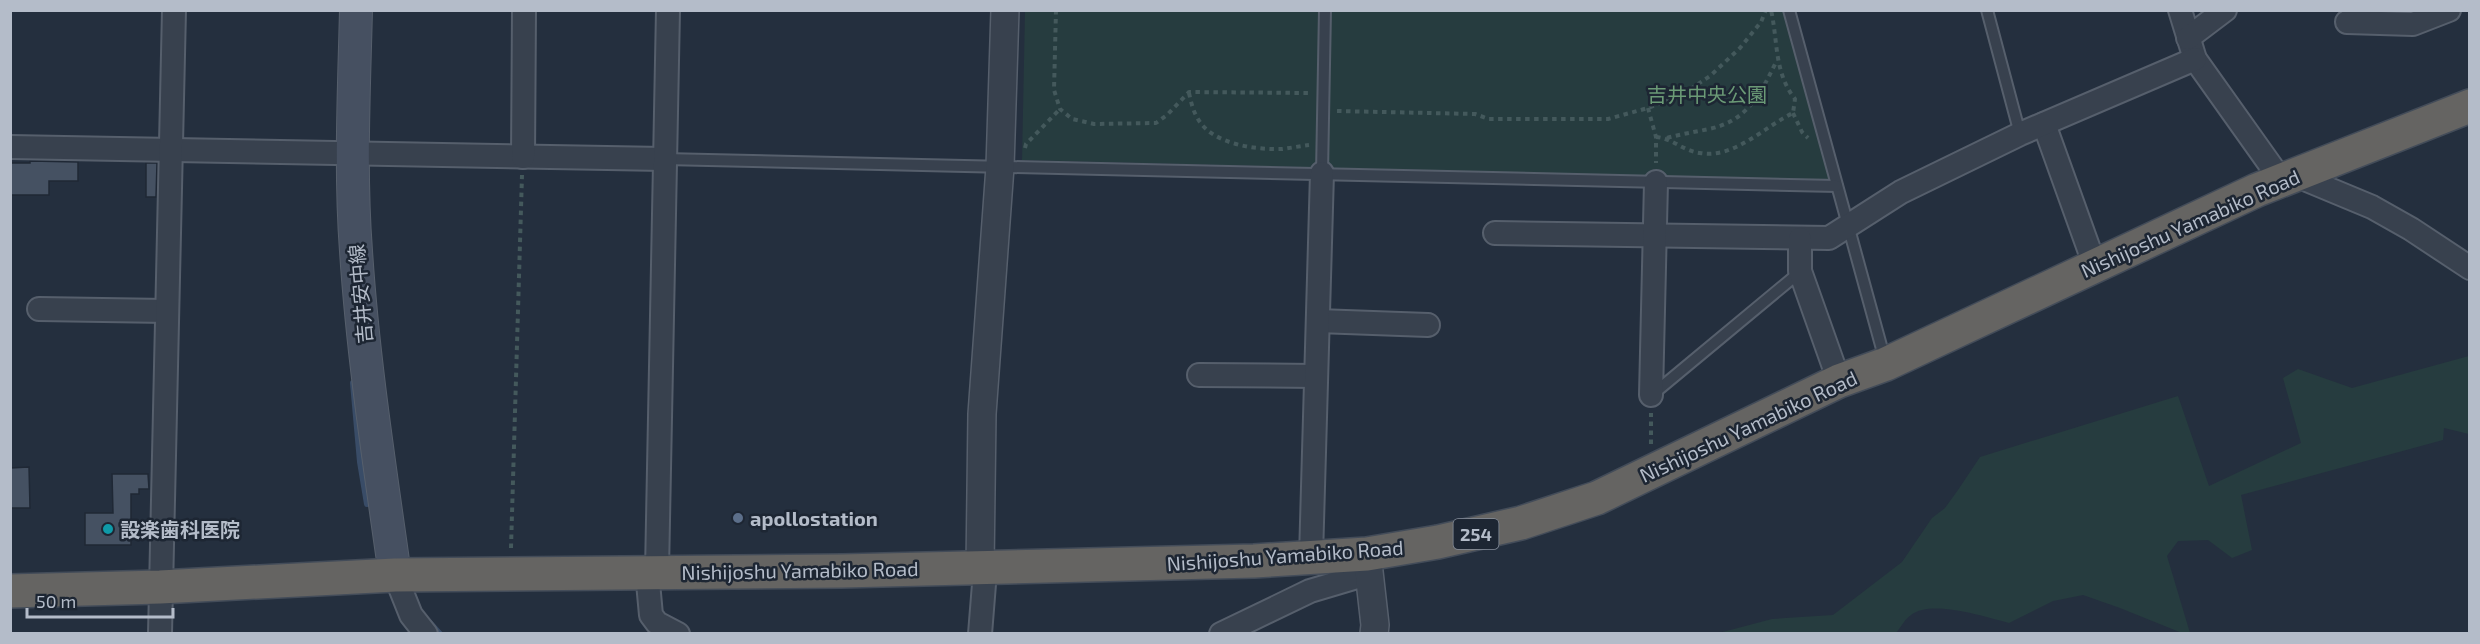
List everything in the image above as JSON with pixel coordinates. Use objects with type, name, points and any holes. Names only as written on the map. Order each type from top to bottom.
[{"type":"highway","name":"Nishijoshu Yamabiko Road","points":[[10,591],[160,587],[395,575],[980,568],[1254,561],[1311,557],[1362,565],[1438,542],[1521,523],[1597,498],[1839,381],[1886,363],[2288,178],[2469,106]]},
{"type":"main road","name":"吉井安中線","points":[[356,10],[353,152],[356,250],[376,442],[395,575]]},
{"type":"street","points":[[160,633],[174,10]]},
{"type":"street","points":[[523,157],[524,10]]},
{"type":"street","points":[[668,10],[651,615],[657,623],[678,633]]},
{"type":"street","points":[[980,633],[984,584],[980,568],[982,414],[1011,166],[1005,10]]},
{"type":"street","points":[[2180,10],[2192,49],[2288,178],[2372,207],[2411,229],[2469,267]]},
{"type":"street","points":[[1496,233],[1829,238],[1901,192],[2044,124],[2192,49],[2225,10]]},
{"type":"street","points":[[2347,22],[2413,24],[2449,10]]},
{"type":"street","points":[[2044,124],[2095,266]]},
{"type":"street","points":[[10,147],[664,159]]},
{"type":"street","points":[[1311,557],[1322,173]]},
{"type":"street","points":[[1651,395],[1656,182]]},
{"type":"street","points":[[1800,239],[1800,271],[1839,381]]},
{"type":"street","points":[[39,309],[168,311]]},
{"type":"street","points":[[1318,321],[1428,325]]},
{"type":"street","points":[[1198,375],[1316,376]]},
{"type":"street","points":[[1221,633],[1362,565],[1374,633]]},
{"type":"street","points":[[395,575],[411,615],[426,633]]},
{"type":"lane","points":[[1322,173],[1325,10]]},
{"type":"lane","points":[[1789,10],[1886,363]]},
{"type":"lane","points":[[1987,10],[2020,134]]},
{"type":"lane","points":[[664,159],[1837,186]]},
{"type":"lane","points":[[1651,395],[1800,271]]},
{"type":"path","points":[[1056,10],[1054,90],[1060,109],[1072,119],[1094,124],[1156,123],[1189,92],[1323,93]]},
{"type":"path","points":[[1322,110],[1475,114],[1490,118],[1608,118],[1648,108],[1680,96],[1710,76],[1740,48],[1761,22],[1766,10]]},
{"type":"path","points":[[1667,138],[1683,148],[1700,154],[1722,152],[1739,146],[1792,113],[1795,99],[1788,90],[1777,62],[1775,27],[1771,10]]},
{"type":"path","points":[[1656,137],[1667,138],[1712,129],[1735,120],[1748,111],[1777,62]]},
{"type":"path","points":[[1189,92],[1197,119],[1205,129],[1221,138],[1249,147],[1265,149],[1322,145]]},
{"type":"path","points":[[1648,108],[1656,137],[1656,182]]},
{"type":"path","points":[[1011,166],[1026,144],[1060,109]]},
{"type":"path","points":[[510,573],[523,157]]},
{"type":"path","points":[[1651,395],[1651,472]]},
{"type":"green space","name":"吉井中央公園","points":[[1784,10],[1831,180],[1022,160],[1025,11]]},
{"type":"green space","points":[[2469,356],[2469,434],[2444,428],[2443,440],[2241,495],[2252,550],[2232,558],[2208,540],[2178,541],[2167,556],[2190,633],[2182,633],[2083,595],[2053,601],[2009,623],[1959,611],[1932,609],[1911,615],[1896,633],[1719,633],[1772,619],[1833,615],[1902,562],[1932,518],[1945,508],[1980,457],[2178,396],[2209,486],[2301,443],[2283,378],[2298,369],[2352,388]]},
{"type":"building","points":[[30,161],[78,162],[78,181],[49,181],[49,195],[10,195],[10,163],[30,163]]},
{"type":"building","points":[[146,163],[157,163],[156,197],[146,197]]},
{"type":"building","points":[[29,467],[30,508],[10,508],[10,468]]},
{"type":"building","points":[[112,474],[148,474],[149,489],[139,489],[139,494],[131,494],[131,545],[85,545],[85,513],[113,513]]},
{"type":"waterway","points":[[353,383],[360,462],[367,504]]},
{"type":"waterway","points":[[430,623],[440,634]]},
{"type":"place","name":"apollostation","points":[[738,518]]},
{"type":"place","name":"設楽歯科医院","points":[[108,529]]}]
